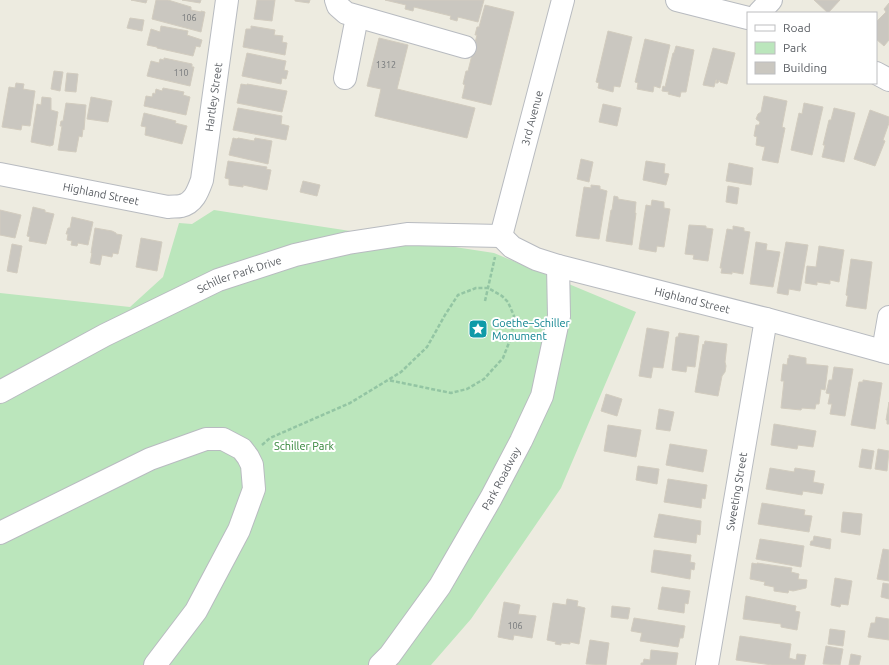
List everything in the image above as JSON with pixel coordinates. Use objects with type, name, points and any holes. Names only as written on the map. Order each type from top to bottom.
[{"type":"street","name":"Hartley Street","points":[[197,193],[202,180],[227,0]]},
{"type":"street","points":[[336,0],[338,6],[346,13],[465,47]]},
{"type":"street","name":"3rd Avenue","points":[[499,243],[563,0]]},
{"type":"street","points":[[677,0],[747,18]]},
{"type":"street","points":[[760,12],[771,0]]},
{"type":"street","points":[[345,78],[357,17]]},
{"type":"street","points":[[877,74],[889,80]]},
{"type":"street","name":"Highland Street","points":[[0,174],[168,206],[182,206],[193,199],[197,193]]},
{"type":"street","name":"Schiller Park Drive","points":[[0,392],[105,335],[218,280],[295,255],[348,243],[407,234],[499,243]]},
{"type":"street","name":"Highland Street","points":[[499,243],[512,247],[536,259],[558,266],[766,319],[886,352]]},
{"type":"street","name":"Park Roadway","points":[[380,665],[390,655],[440,586],[491,498],[521,442],[542,396],[559,316],[558,266]]},
{"type":"street","points":[[886,352],[889,317]]},
{"type":"street","name":"Sweeting Street","points":[[707,665],[766,319]]},
{"type":"street","points":[[0,533],[150,459],[206,439],[223,439],[242,449],[248,456],[252,466],[254,489],[239,530],[196,611],[155,665]]},
{"type":"path","points":[[485,301],[499,243]]},
{"type":"path","points":[[248,456],[270,438],[350,403],[401,372],[427,347],[458,295],[476,288],[488,288],[502,296],[508,302],[514,316],[512,335],[503,358],[484,379],[467,390],[451,393],[388,380]]},
{"type":"green space","name":"Schiller Park","points":[[214,210],[494,253],[636,312],[561,488],[471,619],[431,665],[0,665],[0,293],[130,307],[163,277],[179,223],[192,224]]},
{"type":"building","points":[[131,0],[147,0],[146,3]]},
{"type":"building","points":[[156,0],[168,0],[191,7],[191,10],[205,12],[201,32],[152,19]]},
{"type":"building","points":[[182,0],[201,0],[200,3]]},
{"type":"building","points":[[257,0],[275,0],[272,21],[254,19]]},
{"type":"building","points":[[295,0],[310,0],[309,3]]},
{"type":"building","points":[[385,0],[484,0],[478,22],[458,17],[457,21],[450,19],[451,16],[414,7],[413,11],[405,9],[406,5]]},
{"type":"building","points":[[814,0],[840,0],[829,12],[827,12]]},
{"type":"building","points":[[889,3],[889,40],[884,46],[877,40],[877,21],[886,12],[884,9]]},
{"type":"building","points":[[485,5],[514,12],[491,105],[462,98],[466,71],[468,71],[477,35],[475,35],[477,27],[479,27]]},
{"type":"building","points":[[130,18],[144,20],[142,31],[127,28]]},
{"type":"building","points":[[161,26],[188,31],[187,35],[202,40],[200,47],[196,46],[193,56],[147,45],[151,29],[160,32]]},
{"type":"building","points":[[251,26],[275,30],[274,35],[283,36],[282,42],[287,43],[285,55],[243,47],[246,29],[251,29]]},
{"type":"building","points":[[608,31],[632,37],[620,87],[614,86],[613,92],[598,88],[599,83],[596,82]]},
{"type":"building","points":[[379,38],[408,45],[397,89],[475,108],[467,138],[375,116],[381,89],[367,86]]},
{"type":"building","points":[[645,39],[670,45],[660,88],[654,86],[653,92],[637,89],[638,83],[635,82]]},
{"type":"building","points":[[676,46],[694,50],[686,92],[681,92],[680,97],[668,94],[669,92],[662,91],[663,86],[665,87]]},
{"type":"building","points":[[713,48],[735,53],[727,84],[720,82],[719,80],[718,83],[716,83],[716,80],[714,87],[703,85]]},
{"type":"building","points":[[247,53],[286,61],[284,70],[288,71],[286,79],[282,78],[281,84],[242,76]]},
{"type":"building","points":[[164,58],[192,64],[192,67],[194,67],[190,86],[147,76],[151,61],[159,63],[160,59],[164,60]]},
{"type":"building","points":[[54,71],[63,72],[60,91],[51,89]]},
{"type":"building","points":[[67,73],[78,74],[76,92],[65,91]]},
{"type":"building","points":[[16,83],[24,84],[23,89],[35,91],[30,126],[22,125],[21,130],[2,127],[9,87],[15,88]]},
{"type":"building","points":[[241,84],[287,91],[282,112],[237,103]]},
{"type":"building","points":[[163,88],[184,92],[183,95],[190,97],[186,115],[144,106],[146,96],[152,97],[153,93],[155,94],[156,89],[162,91]]},
{"type":"building","points":[[764,96],[787,101],[782,127],[785,128],[778,163],[762,160],[765,147],[756,145],[757,137],[754,136],[756,125],[759,125],[760,122],[756,119],[758,114],[761,112]]},
{"type":"building","points":[[42,97],[51,98],[51,110],[58,112],[53,145],[50,146],[31,142],[37,104],[41,105]]},
{"type":"building","points":[[91,97],[112,101],[108,122],[87,119]]},
{"type":"building","points":[[66,103],[86,105],[84,130],[83,129],[82,137],[79,136],[76,152],[58,150],[62,126],[60,126],[61,121],[63,121]]},
{"type":"building","points":[[804,103],[823,107],[812,155],[791,150],[799,113],[802,114]]},
{"type":"building","points":[[603,104],[621,108],[617,126],[599,122]]},
{"type":"building","points":[[238,108],[282,116],[281,124],[289,126],[286,140],[233,130]]},
{"type":"building","points":[[834,108],[855,113],[844,162],[822,157],[825,145],[823,145],[829,120],[831,120]]},
{"type":"building","points":[[870,110],[889,117],[889,123],[883,140],[885,141],[875,166],[854,159]]},
{"type":"building","points":[[144,113],[176,121],[175,123],[187,126],[182,144],[145,135],[146,127],[141,126]]},
{"type":"building","points":[[233,138],[254,141],[255,138],[272,141],[268,164],[229,155]]},
{"type":"building","points":[[581,159],[593,162],[589,182],[577,179]]},
{"type":"building","points":[[228,161],[267,167],[266,169],[271,170],[267,190],[243,185],[243,187],[229,185],[229,179],[225,178]]},
{"type":"building","points":[[646,161],[665,164],[664,173],[669,174],[666,185],[643,180]]},
{"type":"building","points":[[729,163],[753,168],[751,185],[726,181]]},
{"type":"building","points":[[303,181],[320,185],[317,196],[300,192]]},
{"type":"building","points":[[591,185],[600,186],[600,189],[607,191],[599,239],[576,236],[584,187],[591,188]]},
{"type":"building","points":[[728,186],[739,188],[737,204],[726,202]]},
{"type":"building","points":[[614,196],[618,197],[618,199],[636,202],[632,245],[606,241]]},
{"type":"building","points":[[652,200],[664,202],[664,208],[670,209],[664,247],[657,246],[656,252],[639,249],[646,205],[651,206]]},
{"type":"building","points":[[33,207],[54,214],[46,244],[29,241],[30,237],[27,236]]},
{"type":"building","points":[[0,210],[21,215],[15,238],[0,235]]},
{"type":"building","points":[[72,217],[93,222],[88,245],[78,243],[77,246],[71,245],[72,241],[67,240],[68,234],[66,234],[68,228],[70,228]]},
{"type":"building","points":[[689,225],[706,226],[706,228],[713,229],[708,261],[693,259],[694,255],[685,254]]},
{"type":"building","points":[[733,226],[744,228],[744,231],[750,232],[743,274],[732,272],[732,274],[721,273],[722,268],[720,268],[727,229],[733,230]]},
{"type":"building","points":[[95,228],[112,231],[116,234],[122,235],[118,254],[113,253],[112,257],[102,255],[100,265],[90,263]]},
{"type":"building","points":[[141,238],[162,242],[157,271],[136,267]]},
{"type":"building","points":[[756,242],[767,244],[766,250],[780,252],[773,287],[750,284]]},
{"type":"building","points":[[786,242],[808,245],[800,291],[789,289],[788,295],[777,293]]},
{"type":"building","points":[[12,244],[22,246],[17,273],[7,271]]},
{"type":"building","points":[[819,246],[844,250],[839,282],[830,280],[830,284],[817,282],[817,285],[805,283],[807,266],[816,267]]},
{"type":"building","points":[[851,259],[872,262],[866,309],[846,306]]},
{"type":"building","points":[[647,328],[669,332],[663,368],[653,367],[651,378],[639,376]]},
{"type":"building","points":[[679,333],[699,336],[695,367],[687,366],[686,372],[672,370],[676,337],[678,337]]},
{"type":"building","points":[[705,341],[727,344],[725,372],[722,376],[718,396],[695,392],[703,344],[704,345]]},
{"type":"building","points":[[789,355],[806,358],[806,364],[828,366],[825,390],[821,389],[819,404],[816,404],[815,409],[802,408],[801,410],[781,408],[784,381],[781,381],[783,364],[787,365]]},
{"type":"building","points":[[834,367],[853,369],[845,416],[830,414],[832,404],[828,404],[830,394],[826,393],[829,380],[832,380]]},
{"type":"building","points":[[863,380],[882,383],[875,429],[851,425],[859,382],[863,382]]},
{"type":"building","points":[[606,394],[622,399],[617,416],[601,411]]},
{"type":"building","points":[[889,402],[889,424],[887,424],[886,420]]},
{"type":"building","points":[[659,409],[674,412],[670,431],[656,429]]},
{"type":"building","points":[[774,424],[816,431],[813,447],[798,445],[797,449],[771,445]]},
{"type":"building","points":[[608,425],[641,430],[636,457],[604,451]]},
{"type":"building","points":[[670,444],[707,450],[703,472],[666,465]]},
{"type":"building","points":[[862,449],[874,451],[871,469],[859,467]]},
{"type":"building","points":[[878,449],[889,451],[887,471],[875,469]]},
{"type":"building","points":[[638,466],[659,469],[657,484],[636,480]]},
{"type":"building","points":[[770,468],[794,472],[795,468],[815,471],[813,482],[824,484],[822,494],[803,491],[802,495],[766,489]]},
{"type":"building","points":[[668,479],[707,485],[705,499],[702,498],[701,508],[664,502]]},
{"type":"building","points":[[762,503],[805,510],[804,515],[812,516],[809,532],[758,524]]},
{"type":"building","points":[[843,512],[862,514],[860,535],[841,532]]},
{"type":"building","points":[[659,514],[701,521],[700,535],[697,534],[696,543],[654,537]]},
{"type":"building","points":[[814,536],[831,539],[830,549],[810,545]]},
{"type":"building","points":[[760,539],[804,546],[801,567],[756,559]]},
{"type":"building","points":[[883,549],[889,550],[889,581],[877,579]]},
{"type":"building","points":[[654,550],[691,555],[690,562],[695,563],[694,570],[691,569],[690,579],[651,572]]},
{"type":"building","points":[[752,563],[792,568],[791,572],[799,574],[798,579],[807,580],[806,588],[793,591],[789,590],[788,593],[774,591],[774,587],[764,585],[765,582],[750,579]]},
{"type":"building","points":[[835,578],[852,581],[848,605],[841,604],[840,607],[831,605]]},
{"type":"building","points":[[883,583],[889,584],[889,599],[881,597]]},
{"type":"building","points":[[662,587],[690,591],[688,604],[685,603],[684,613],[658,609]]},
{"type":"building","points":[[746,596],[796,606],[795,611],[800,612],[797,630],[781,627],[781,624],[743,619]]},
{"type":"building","points":[[567,599],[578,601],[577,606],[585,608],[579,644],[570,642],[570,644],[555,644],[556,642],[547,640],[553,603],[566,605]]},
{"type":"building","points":[[504,602],[520,605],[518,614],[536,616],[532,638],[514,635],[513,640],[498,637]]},
{"type":"building","points":[[612,606],[630,608],[628,619],[611,617]]},
{"type":"building","points":[[876,617],[889,619],[889,640],[868,637],[871,623],[875,623]]},
{"type":"building","points":[[634,618],[685,626],[683,638],[680,638],[678,647],[640,641],[642,633],[631,631]]},
{"type":"building","points":[[830,629],[845,631],[843,646],[828,644]]},
{"type":"building","points":[[740,636],[791,644],[789,658],[796,660],[797,654],[806,655],[804,665],[772,665],[736,660]]},
{"type":"building","points":[[590,640],[609,643],[606,665],[586,664]]},
{"type":"building","points":[[826,646],[843,649],[840,665],[823,664]]},
{"type":"building","points":[[651,650],[678,653],[676,665],[641,665],[644,659],[650,660]]},
{"type":"building","points":[[851,654],[861,656],[859,665],[849,665]]},
{"type":"place","name":"Goethe–Schiller Monument","points":[[478,329]]}]
